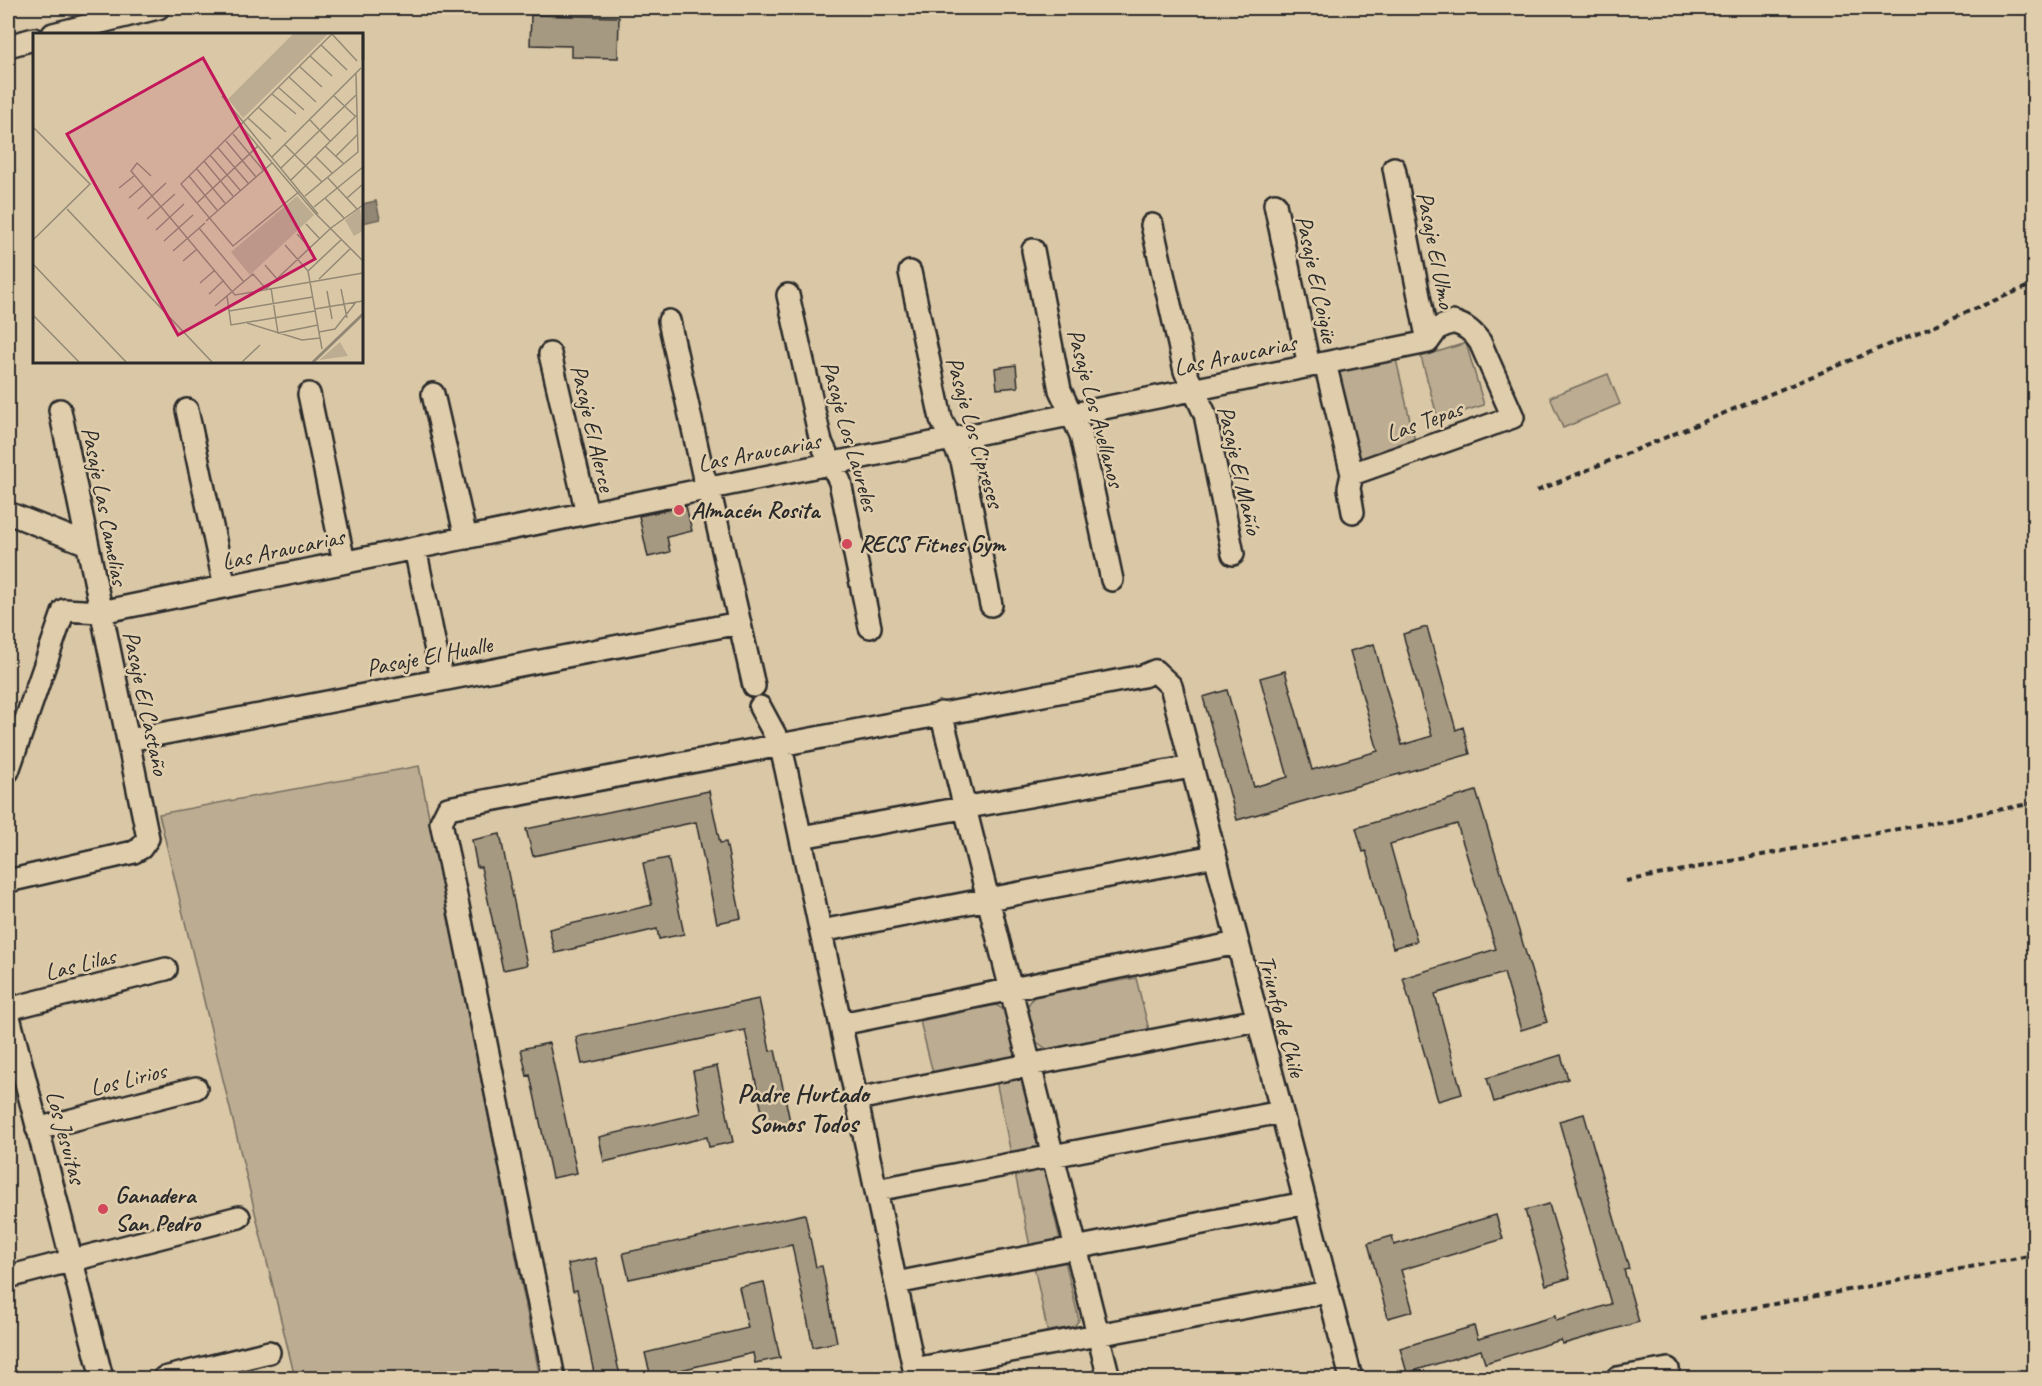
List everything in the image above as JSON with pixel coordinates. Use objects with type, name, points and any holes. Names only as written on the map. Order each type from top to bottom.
[{"type":"street","points":[[57,33],[158,8]]},
{"type":"street","points":[[8,46],[33,39]]},
{"type":"street","name":"Pasaje El Ulmo","points":[[1394,168],[1428,342]]},
{"type":"street","name":"Pasaje El Coigüe","points":[[1275,204],[1317,364],[1352,474],[1349,488],[1353,512]]},
{"type":"street","name":"Pasaje El Mañío","points":[[1152,225],[1185,371],[1205,414],[1233,554]]},
{"type":"street","name":"Pasaje Los Avellanos","points":[[1033,250],[1060,390],[1081,435],[1112,580]]},
{"type":"street","name":"Pasaje Los Cipreses","points":[[910,272],[941,419],[962,461],[991,605]]},
{"type":"street","name":"Pasaje Los Laureles","points":[[788,295],[821,442],[840,482],[870,627]]},
{"type":"street","points":[[669,321],[754,686]]},
{"type":"street","name":"Las Tepas","points":[[1352,474],[1513,417],[1480,342],[1474,334],[1466,327],[1453,322],[1438,328],[1428,342]]},
{"type":"street","name":"Las Araucarias","points":[[8,771],[64,610],[101,612],[1428,342]]},
{"type":"street","name":"Pasaje El Alerce","points":[[550,354],[586,513]]},
{"type":"street","points":[[309,394],[344,562]]},
{"type":"street","points":[[433,394],[466,538]]},
{"type":"street","name":"Pasaje Las Camelias","points":[[60,410],[101,612]]},
{"type":"street","points":[[187,410],[225,587]]},
{"type":"street","points":[[8,513],[87,544]]},
{"type":"street","points":[[415,548],[441,680]]},
{"type":"street","name":"Pasaje El Castaño","points":[[8,881],[134,852],[141,848],[148,838],[101,612]]},
{"type":"street","name":"Pasaje El Hualle","points":[[129,740],[739,623]]},
{"type":"street","name":"Triunfo de Chile","points":[[941,713],[1143,676],[1155,671],[1171,686],[1351,1378]]},
{"type":"street","points":[[760,707],[780,744],[915,1374],[1098,1335],[1328,1292]]},
{"type":"street","points":[[554,1378],[441,822],[448,808],[941,713],[1109,1378]]},
{"type":"street","points":[[801,837],[1191,767]]},
{"type":"street","points":[[821,931],[1214,856]]},
{"type":"street","points":[[841,1024],[1237,943]]},
{"type":"street","name":"Las Lilas","points":[[8,1011],[166,969]]},
{"type":"street","name":"Los Jesuitas","points":[[8,1011],[102,1378]]},
{"type":"street","points":[[856,1099],[1257,1020]]},
{"type":"street","name":"Los Lirios","points":[[37,1129],[196,1088]]},
{"type":"street","points":[[876,1190],[1281,1112]]},
{"type":"street","points":[[896,1283],[1305,1203]]},
{"type":"street","points":[[8,1277],[239,1217]]},
{"type":"street","points":[[164,1378],[269,1352]]},
{"type":"street","points":[[1617,1378],[1668,1369]]},
{"type":"path","points":[[1537,491],[2034,284]]},
{"type":"path","points":[[1626,881],[2034,803]]},
{"type":"path","points":[[1700,1318],[2034,1255]]},
{"type":"shaded area","points":[[376,201],[380,219],[363,223],[363,204]]},
{"type":"shaded area","points":[[1466,343],[1484,405],[1438,419],[1421,357]]},
{"type":"shaded area","points":[[1395,355],[1417,450],[1358,464],[1336,369]]},
{"type":"shaded area","points":[[1608,374],[1620,404],[1563,428],[1550,397]]},
{"type":"shaded area","points":[[419,766],[540,1378],[295,1378],[159,814]]},
{"type":"shaded area","points":[[1136,978],[1149,1030],[1047,1049],[1035,1041],[1026,1008],[1035,995]]},
{"type":"shaded area","points":[[996,1005],[1006,1011],[1079,1320],[1073,1328],[1048,1334],[992,1061],[933,1073],[920,1021]]},
{"type":"building","points":[[531,15],[619,17],[618,58],[571,57],[571,46],[530,45]]},
{"type":"building","points":[[1016,365],[1018,387],[997,389],[995,368]]},
{"type":"building","points":[[686,506],[692,531],[667,537],[670,552],[648,557],[639,516]]},
{"type":"building","points":[[1427,627],[1456,730],[1463,727],[1470,754],[1237,820],[1203,697],[1227,690],[1254,787],[1288,777],[1260,678],[1285,671],[1312,770],[1378,751],[1350,651],[1374,644],[1402,745],[1432,736],[1403,634]]},
{"type":"building","points":[[709,791],[720,843],[726,842],[741,918],[717,923],[696,822],[533,856],[526,829]]},
{"type":"building","points":[[1476,791],[1547,1022],[1521,1030],[1504,973],[1435,994],[1462,1094],[1438,1101],[1403,978],[1496,949],[1457,824],[1390,844],[1417,941],[1393,948],[1366,851],[1363,852],[1356,828]]},
{"type":"building","points":[[500,834],[527,965],[503,970],[481,867],[477,867],[472,840]]},
{"type":"building","points":[[668,858],[684,934],[659,939],[657,929],[555,953],[549,929],[652,905],[643,863]]},
{"type":"building","points":[[759,999],[770,1051],[775,1050],[791,1126],[766,1131],[745,1030],[582,1064],[576,1037]]},
{"type":"building","points":[[549,1043],[577,1173],[552,1178],[530,1075],[527,1076],[521,1049]]},
{"type":"building","points":[[1561,1055],[1568,1079],[1494,1102],[1487,1078]]},
{"type":"building","points":[[717,1066],[733,1142],[709,1147],[707,1137],[604,1162],[599,1137],[701,1113],[693,1071]]},
{"type":"building","points":[[1584,1114],[1629,1269],[1624,1270],[1639,1322],[1563,1344],[1561,1340],[1485,1363],[1481,1350],[1407,1373],[1400,1348],[1474,1326],[1478,1339],[1555,1316],[1556,1321],[1611,1304],[1559,1121]]},
{"type":"building","points":[[1549,1204],[1570,1278],[1546,1285],[1525,1210]]},
{"type":"building","points":[[805,1214],[816,1267],[822,1266],[837,1342],[813,1347],[792,1245],[629,1279],[623,1253]]},
{"type":"building","points":[[1496,1215],[1503,1239],[1401,1270],[1413,1311],[1388,1318],[1368,1243],[1392,1236],[1394,1245]]},
{"type":"building","points":[[596,1258],[621,1378],[595,1378],[577,1290],[573,1291],[568,1264]]},
{"type":"building","points":[[764,1282],[780,1358],[755,1363],[753,1353],[651,1377],[645,1353],[748,1328],[739,1287]]},
{"type":"place","name":"Almacén Rosita","points":[[679,510]]},
{"type":"place","name":"RECS Fitnes Gym","points":[[847,544]]},
{"type":"place","name":"Ganadera San Pedro","points":[[103,1209]]},
{"type":"district","name":"Padre Hurtado Somos Todos","points":[[803,1108]]}]
